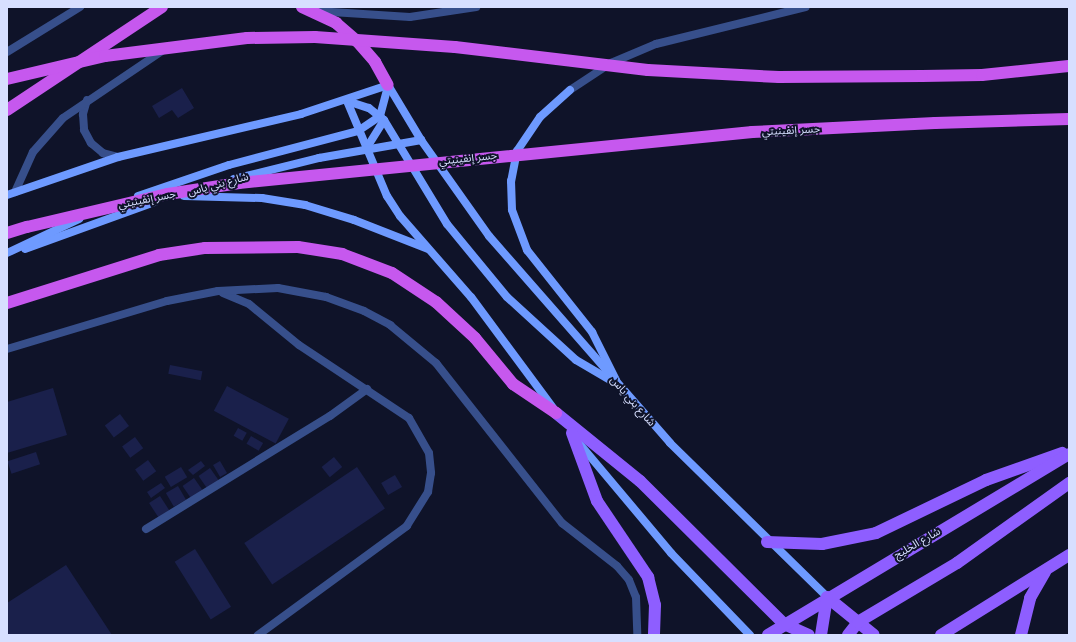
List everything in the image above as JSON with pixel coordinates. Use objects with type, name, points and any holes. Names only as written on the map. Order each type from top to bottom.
[{"type":"highway","points":[[7,110],[162,7]]},
{"type":"highway","points":[[307,9],[357,41],[375,62],[388,85]]},
{"type":"highway","points":[[7,79],[105,56],[247,38],[315,37],[455,47],[648,70],[780,77],[982,75],[1069,66]]},
{"type":"highway","name":"جسر إنفينيتي","points":[[7,233],[97,208],[239,183],[752,132],[935,123],[1069,119]]},
{"type":"highway","points":[[7,303],[159,255],[205,248],[290,247],[342,254],[392,273],[436,302],[474,338],[513,384],[556,412]]},
{"type":"main road","points":[[11,194],[118,157],[347,101],[388,85],[386,107],[366,149]]},
{"type":"main road","name":"شارع بني ياس","points":[[388,85],[421,140],[489,236],[618,384],[767,542],[827,597],[874,635]]},
{"type":"main road","points":[[570,90],[530,128],[517,151],[511,181],[512,210],[527,250],[592,332],[618,384]]},
{"type":"main road","points":[[347,101],[358,102],[382,118],[400,143],[447,224],[507,297],[576,360],[618,384]]},
{"type":"main road","points":[[347,101],[366,149],[400,216],[434,252],[572,433],[671,553],[750,635]]},
{"type":"main road","points":[[7,255],[42,235],[166,186],[275,152],[358,131],[382,118]]},
{"type":"main road","name":"شارع بني ياس","points":[[7,255],[174,196],[366,149],[421,140]]},
{"type":"main road","points":[[174,196],[262,198],[305,205],[354,220],[434,252]]},
{"type":"main road","points":[[556,412],[640,481],[784,624],[809,635]]},
{"type":"main road","points":[[572,433],[597,501],[648,577],[655,606],[654,635]]},
{"type":"main road","points":[[767,542],[822,544],[876,533],[986,480],[1069,452]]},
{"type":"main road","name":"شارع الخليج","points":[[768,635],[827,597],[1069,452]]},
{"type":"main road","points":[[848,635],[858,622],[970,554],[1069,483]]},
{"type":"main road","points":[[941,635],[1069,555]]},
{"type":"main road","points":[[1021,635],[1030,598],[1047,568]]},
{"type":"main road","points":[[821,635],[827,597]]},
{"type":"street","points":[[7,52],[80,7]]},
{"type":"street","points":[[307,9],[410,17],[476,7]]},
{"type":"street","points":[[570,90],[611,63],[656,44],[806,7]]},
{"type":"street","points":[[11,194],[33,152],[47,134],[87,100],[176,41]]},
{"type":"street","points":[[87,100],[82,114],[84,130],[91,143],[104,153],[118,157]]},
{"type":"street","points":[[7,350],[167,301],[218,291],[278,288],[326,297],[364,311],[414,343],[456,386],[562,523],[617,566],[629,580],[636,597],[637,635]]},
{"type":"street","points":[[218,291],[249,304],[299,345],[409,418],[421,434],[429,453],[428,492],[407,526],[258,635]]},
{"type":"street","points":[[146,529],[330,416],[367,389]]},
{"type":"building","points":[[182,88],[194,108],[178,118],[172,110],[159,118],[152,106]]},
{"type":"building","points":[[170,365],[202,371],[201,380],[168,374]]},
{"type":"building","points":[[227,386],[289,419],[276,444],[214,411]]},
{"type":"building","points":[[53,388],[67,435],[7,453],[7,402]]},
{"type":"building","points":[[120,414],[129,426],[114,437],[105,425]]},
{"type":"building","points":[[238,428],[247,433],[242,441],[234,436]]},
{"type":"building","points":[[251,436],[263,443],[259,451],[246,444]]},
{"type":"building","points":[[135,437],[143,448],[130,458],[122,446]]},
{"type":"building","points":[[36,452],[40,464],[11,474],[7,461]]},
{"type":"building","points":[[334,457],[342,467],[330,477],[322,467]]},
{"type":"building","points":[[148,460],[156,471],[143,481],[135,469]]},
{"type":"building","points":[[201,461],[205,466],[193,475],[188,470]]},
{"type":"building","points":[[220,461],[227,473],[220,477],[213,465]]},
{"type":"building","points":[[181,467],[187,477],[171,487],[165,477]]},
{"type":"building","points":[[357,467],[385,508],[272,585],[244,543]]},
{"type":"building","points":[[210,468],[219,481],[208,489],[199,476]]},
{"type":"building","points":[[395,475],[402,487],[388,495],[381,483]]},
{"type":"building","points":[[194,478],[203,491],[192,499],[183,486]]},
{"type":"building","points":[[161,483],[165,488],[151,498],[147,492]]},
{"type":"building","points":[[178,486],[186,500],[174,507],[166,493]]},
{"type":"building","points":[[160,496],[169,510],[158,517],[149,503]]},
{"type":"building","points":[[195,549],[231,607],[211,619],[175,562]]},
{"type":"building","points":[[66,565],[112,635],[7,635],[7,603]]}]
